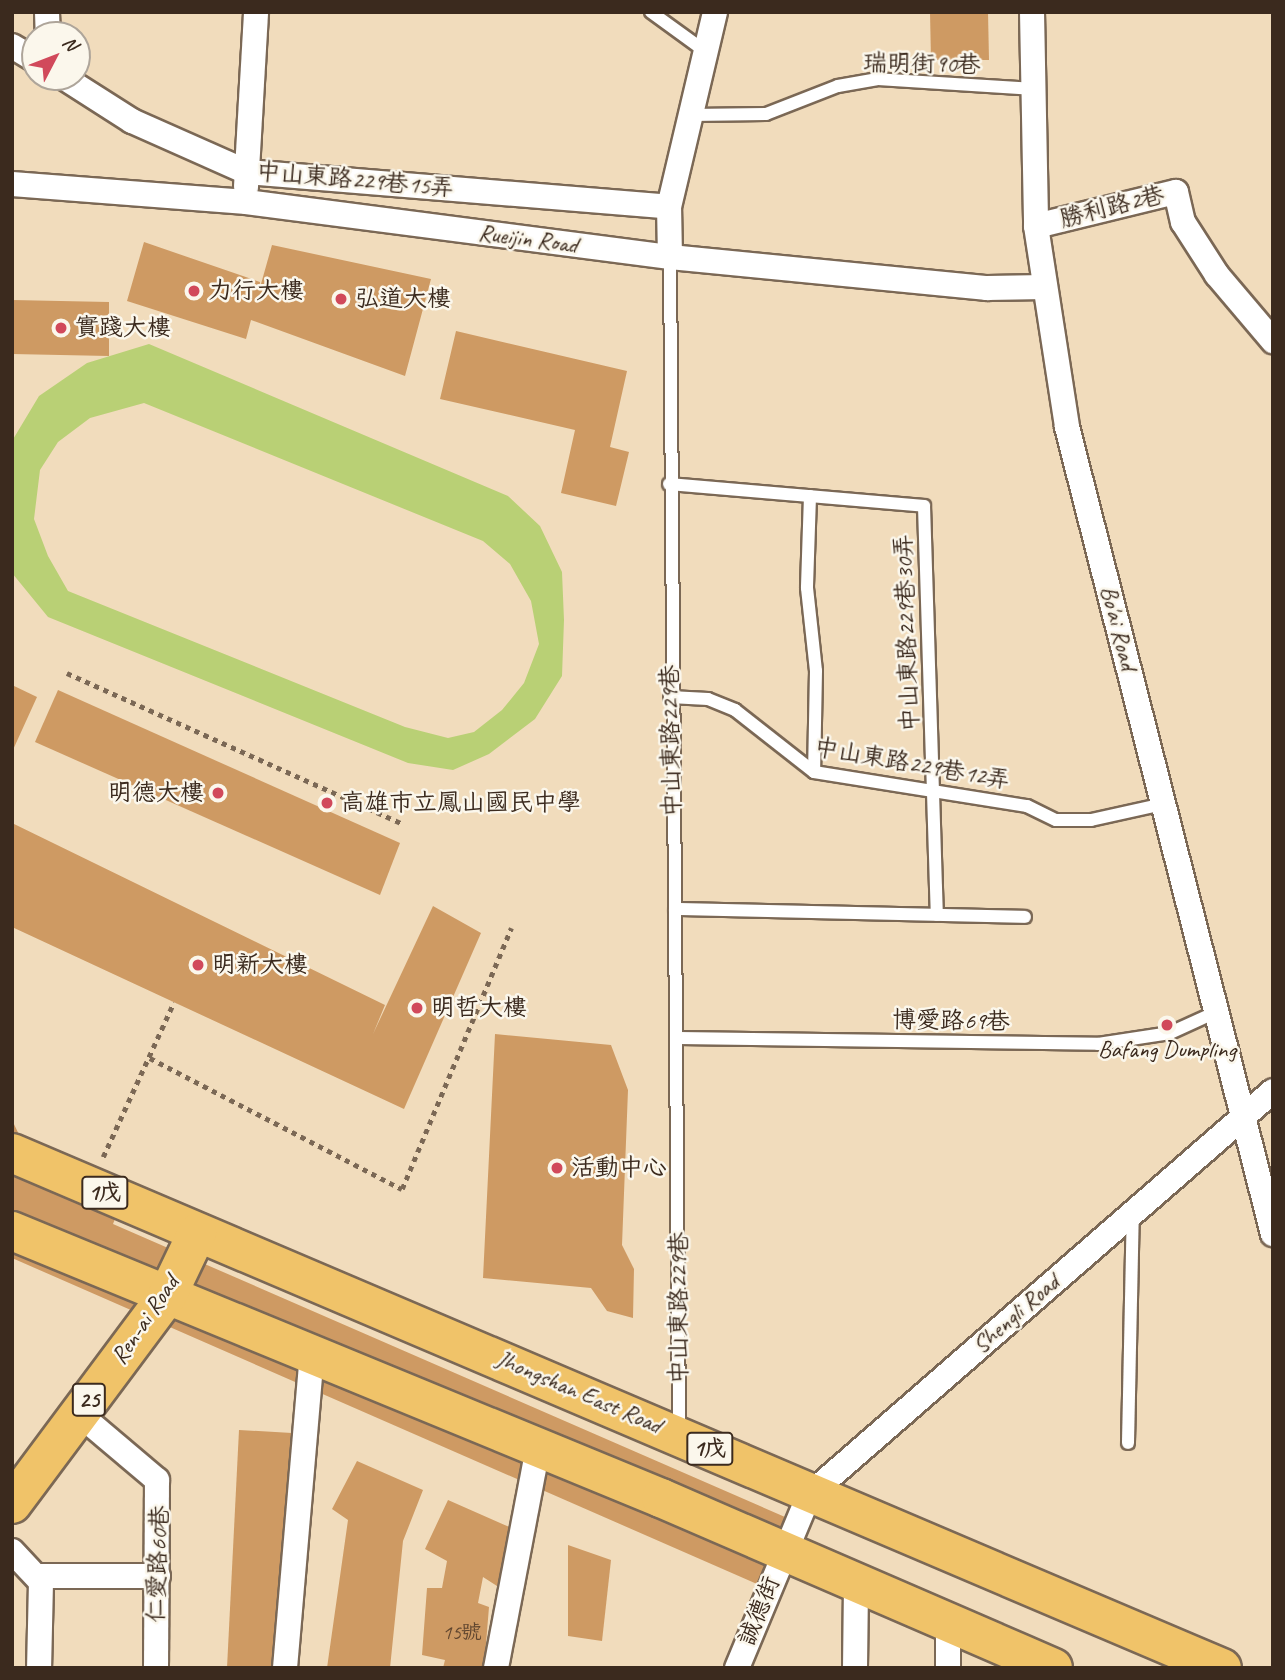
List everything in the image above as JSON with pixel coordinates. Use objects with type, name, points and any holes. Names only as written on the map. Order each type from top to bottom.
[{"type":"main road","name":"Jhongshan East Road","points":[[12,1153],[679,1434],[809,1495],[1222,1668]]},
{"type":"main road","points":[[12,1231],[167,1296],[312,1352],[1053,1668]]},
{"type":"main road","name":"Ren-ai Road","points":[[12,1504],[167,1296],[197,1233]]},
{"type":"street","points":[[246,202],[256,12]]},
{"type":"street","name":"中山東路229巷","points":[[670,257],[669,207],[715,12]]},
{"type":"street","name":"Bo'ai Road","points":[[1031,12],[1036,226],[1066,427],[1273,1234]]},
{"type":"street","name":"中山東路229巷15弄","points":[[85,91],[132,121],[247,172],[669,207]]},
{"type":"street","name":"Rueijin Road","points":[[12,184],[246,202],[670,257],[987,288],[1045,287]]},
{"type":"street","name":"勝利路2巷","points":[[1036,226],[1176,192],[1189,232],[1217,275],[1273,341]]},
{"type":"street","name":"Shengli Road","points":[[782,1554],[809,1495],[1273,1091]]},
{"type":"street","points":[[285,1668],[312,1352]]},
{"type":"street","name":"仁愛路60巷","points":[[79,1415],[157,1480],[156,1668]]},
{"type":"street","points":[[496,1668],[538,1447]]},
{"type":"street","points":[[12,1550],[39,1576],[158,1576]]},
{"type":"street","name":"誠德街","points":[[737,1668],[782,1554]]},
{"type":"street","points":[[39,1576],[39,1668]]},
{"type":"street","points":[[855,1668],[856,1586]]},
{"type":"street","points":[[948,1625],[948,1668]]},
{"type":"lane","points":[[651,12],[706,52]]},
{"type":"lane","name":"瑞明街90巷","points":[[691,115],[766,114],[838,86],[876,79],[1032,89]]},
{"type":"lane","name":"中山東路229巷","points":[[670,257],[670,697],[679,1038],[679,1434]]},
{"type":"lane","name":"中山東路229巷30弄","points":[[669,484],[924,506],[937,915]]},
{"type":"lane","points":[[810,496],[807,588],[816,671],[814,772]]},
{"type":"lane","name":"中山東路229巷12弄","points":[[670,697],[708,699],[735,709],[814,772],[933,788],[1027,806],[1056,820],[1091,820],[1163,804]]},
{"type":"lane","points":[[675,909],[1025,917]]},
{"type":"lane","name":"博愛路69巷","points":[[679,1038],[1098,1044],[1170,1033],[1216,1012]]},
{"type":"lane","points":[[1128,1443],[1133,1213]]},
{"type":"path","points":[[66,673],[403,824]]},
{"type":"path","points":[[150,1058],[402,1189],[510,928]]},
{"type":"path","points":[[89,1186],[174,1002]]},
{"type":"green space","points":[[149,344],[508,496],[540,526],[562,572],[562,676],[535,719],[489,754],[453,770],[408,763],[48,617],[12,573],[12,441],[39,396],[87,363]],"holes":[[[144,403],[483,541],[510,564],[531,601],[539,644],[524,683],[502,710],[474,732],[448,738],[405,727],[68,591],[48,556],[34,519],[40,470],[58,442],[90,418]]]},
{"type":"building","points":[[930,12],[988,12],[989,60],[931,60]]},
{"type":"building","name":"弘道大樓","points":[[144,242],[260,282],[259,291],[272,245],[431,279],[405,376],[251,320],[246,339],[127,301]]},
{"type":"building","name":"實踐大樓","points":[[12,300],[109,302],[109,356],[12,354]]},
{"type":"building","points":[[456,331],[627,371],[610,447],[629,452],[616,506],[561,493],[575,430],[440,399]]},
{"type":"building","points":[[12,685],[37,697],[12,752]]},
{"type":"building","name":"明德大樓","points":[[58,690],[400,843],[380,895],[35,742]]},
{"type":"building","name":"明新大樓","points":[[12,823],[385,1005],[373,1034],[433,906],[481,933],[404,1109],[12,927]]},
{"type":"building","name":"活動中心","points":[[495,1034],[611,1045],[628,1090],[622,1245],[634,1269],[633,1318],[607,1311],[591,1288],[483,1278]]},
{"type":"building","points":[[12,1120],[25,1147],[125,1193],[113,1224],[785,1517],[757,1584],[12,1258]]},
{"type":"building","points":[[239,1430],[292,1433],[279,1668],[227,1668]]},
{"type":"building","points":[[357,1461],[423,1490],[403,1541],[390,1668],[327,1668],[348,1520],[332,1509]]},
{"type":"building","points":[[448,1500],[516,1530],[497,1586],[483,1577],[478,1603],[489,1607],[484,1668],[443,1668],[445,1660],[422,1655],[427,1588],[442,1588],[447,1561],[425,1549]]},
{"type":"building","points":[[568,1545],[611,1560],[602,1641],[568,1636]]},
{"type":"place","name":"力行大樓","points":[[194,291]]},
{"type":"place","name":"弘道大樓","points":[[341,299]]},
{"type":"place","name":"實踐大樓","points":[[61,328]]},
{"type":"place","name":"明德大樓","points":[[218,793]]},
{"type":"place","name":"高雄市立鳳山國民中學","points":[[327,803]]},
{"type":"place","name":"明新大樓","points":[[198,965]]},
{"type":"place","name":"明哲大樓","points":[[417,1008]]},
{"type":"place","name":"Bafang Dumpling","points":[[1167,1025]]},
{"type":"place","name":"活動中心","points":[[557,1168]]}]
